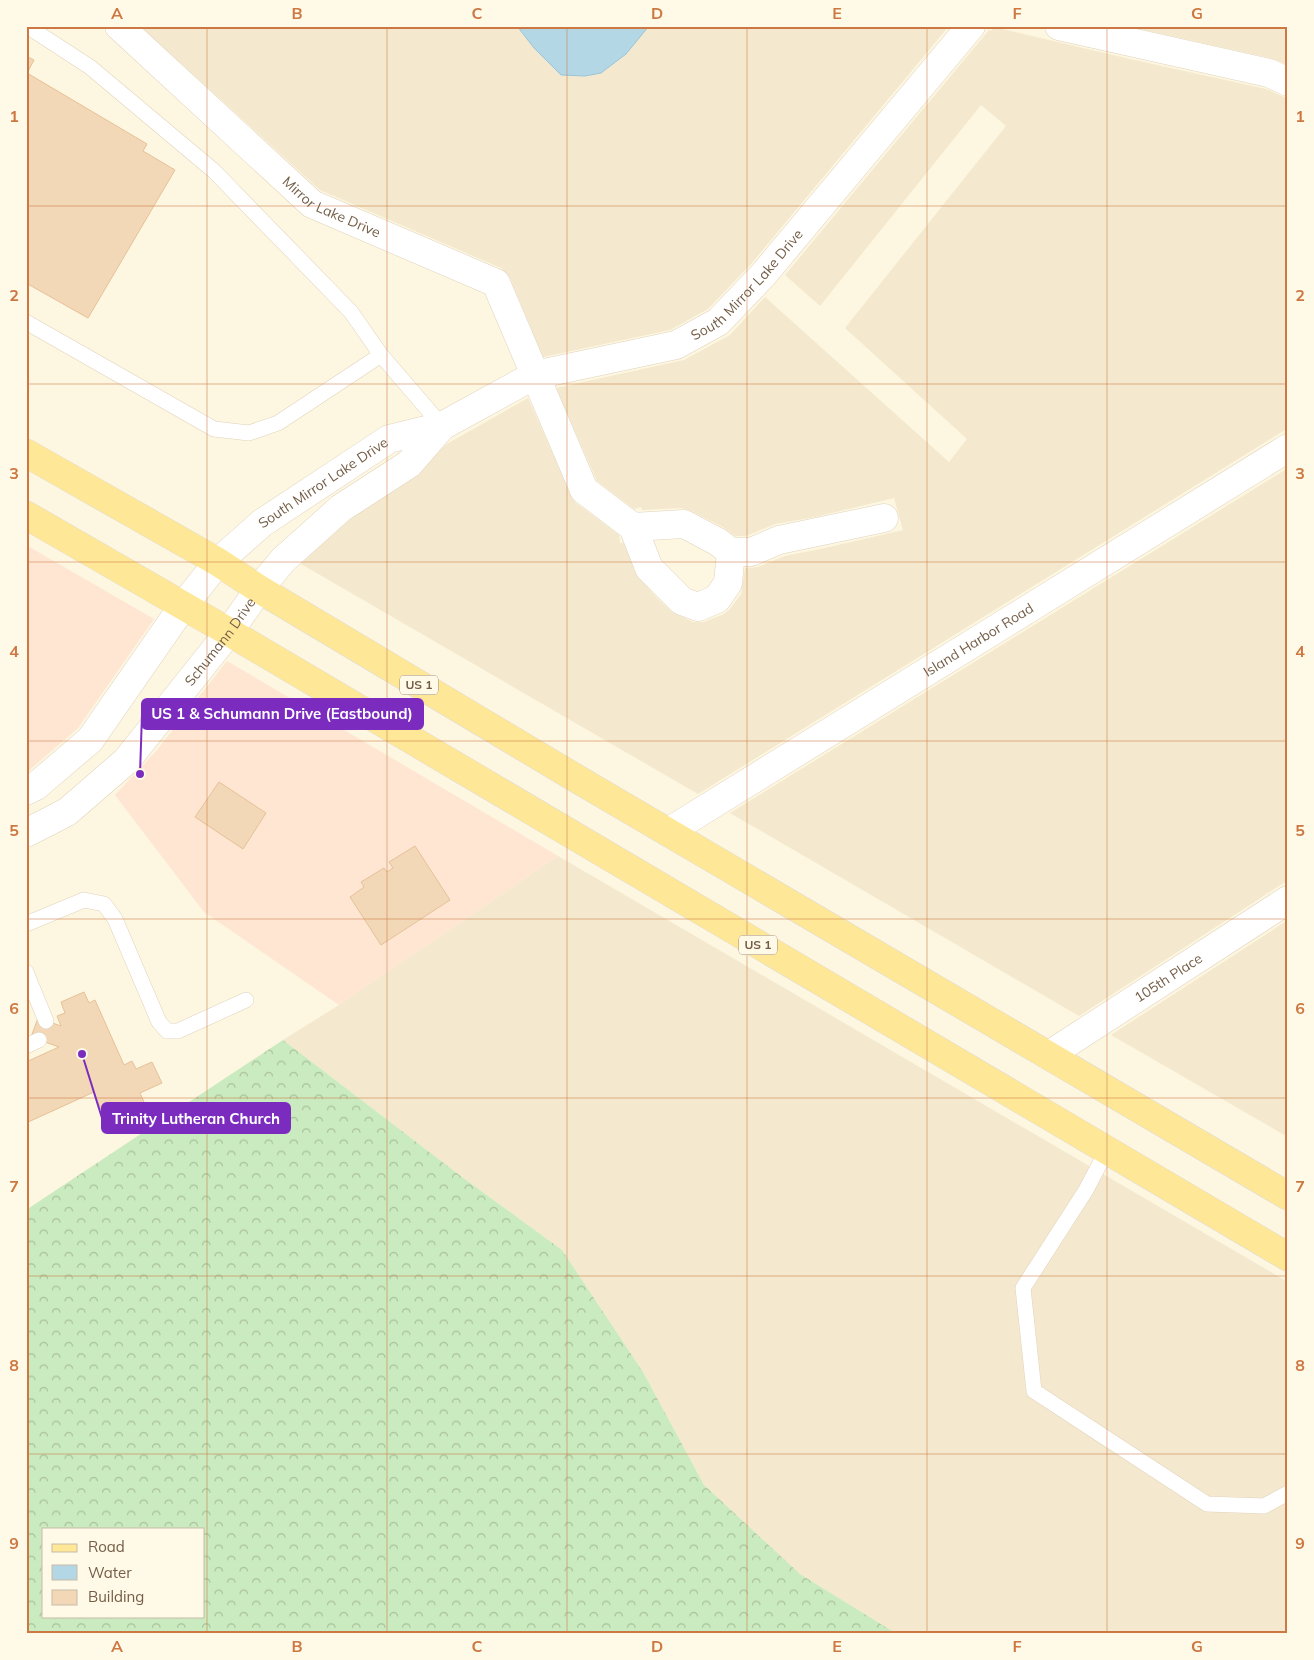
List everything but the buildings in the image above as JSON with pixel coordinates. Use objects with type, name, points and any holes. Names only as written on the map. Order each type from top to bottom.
[{"type":"main road","name":"US 1","points":[[26,453],[218,562],[259,589],[668,832],[1288,1196]]},
{"type":"main road","name":"US 1","points":[[26,515],[228,632],[1288,1257]]},
{"type":"street","name":"Mirror Lake Drive","points":[[119,26],[312,204],[496,283],[584,490],[633,527]]},
{"type":"street","name":"South Mirror Lake Drive","points":[[218,562],[262,523],[389,439],[442,426],[535,376],[676,345],[718,322],[763,275],[971,26]]},
{"type":"street","points":[[1059,26],[1269,74],[1288,82]]},
{"type":"street","name":"South Mirror Lake Drive","points":[[259,589],[283,560],[341,508],[409,464],[442,426]]},
{"type":"street","name":"Island Harbor Road","points":[[668,832],[1288,448]]},
{"type":"street","points":[[731,552],[728,583],[717,599],[698,606],[682,601],[649,568],[633,527],[684,524],[718,542],[731,552],[751,552],[779,540],[884,518]]},
{"type":"street","points":[[26,791],[36,786],[90,740],[183,606],[218,562]]},
{"type":"street","name":"Schumann Drive","points":[[26,833],[67,812],[126,761],[228,632],[259,589]]},
{"type":"street","name":"105th Place","points":[[1048,1055],[1288,900]]},
{"type":"lane","points":[[26,26],[90,67],[214,171],[351,312],[381,355],[442,426]]},
{"type":"lane","points":[[26,322],[214,429],[249,433],[278,423],[381,355]]},
{"type":"lane","points":[[26,924],[84,900],[104,904],[115,919],[159,1022],[167,1031],[178,1031],[246,1000]]},
{"type":"lane","points":[[26,972],[46,1020]]},
{"type":"lane","points":[[1107,1150],[1086,1190],[1023,1288],[1034,1391],[1207,1504],[1264,1506],[1288,1492]]},
{"type":"shaded area","points":[[140,26],[517,26],[534,48],[626,54],[649,26],[949,26],[751,264],[708,309],[670,330],[543,357],[510,278],[501,268],[320,190]]},
{"type":"shaded area","points":[[1127,26],[1288,26],[1288,65],[1270,58]]},
{"type":"shaded area","points":[[994,27],[1266,89],[1288,99],[1288,428],[698,794],[301,564],[308,555],[348,518],[417,475],[445,445],[528,398],[576,503],[619,535],[620,543],[624,543],[635,572],[655,596],[672,612],[693,622],[704,622],[724,614],[730,609],[741,594],[745,568],[758,567],[785,556],[903,530],[894,498],[815,517],[775,524],[746,536],[735,536],[723,527],[681,508],[642,510],[641,507],[634,509],[597,481],[556,388],[684,360],[730,335],[765,297],[949,462],[967,439],[845,328],[1006,126],[981,105],[820,306],[785,275],[989,30],[991,31]]},
{"type":"shaded area","points":[[1288,468],[1288,880],[1079,1016],[730,813]]},
{"type":"shaded area","points":[[26,545],[154,619],[78,728],[26,773]]},
{"type":"shaded area","points":[[227,661],[558,856],[339,1005],[204,912],[115,795],[157,750]]},
{"type":"shaded area","points":[[558,856],[1288,1282],[1288,1634],[897,1634],[800,1574],[704,1485],[643,1372],[562,1250],[462,1177],[283,1040],[339,1005]]},
{"type":"shaded area","points":[[1288,920],[1288,1137],[1111,1035]]},
{"type":"green space","points":[[283,1040],[462,1177],[562,1250],[643,1372],[704,1485],[800,1574],[897,1634],[26,1634],[26,1210]]},
{"type":"water","points":[[517,26],[649,26],[626,54],[601,73],[585,76],[561,75],[534,48]]},
{"type":"place","name":"US 1 & Schumann Drive (Eastbound)","points":[[140,774]]},
{"type":"place","name":"Trinity Lutheran Church","points":[[82,1054]]}]
